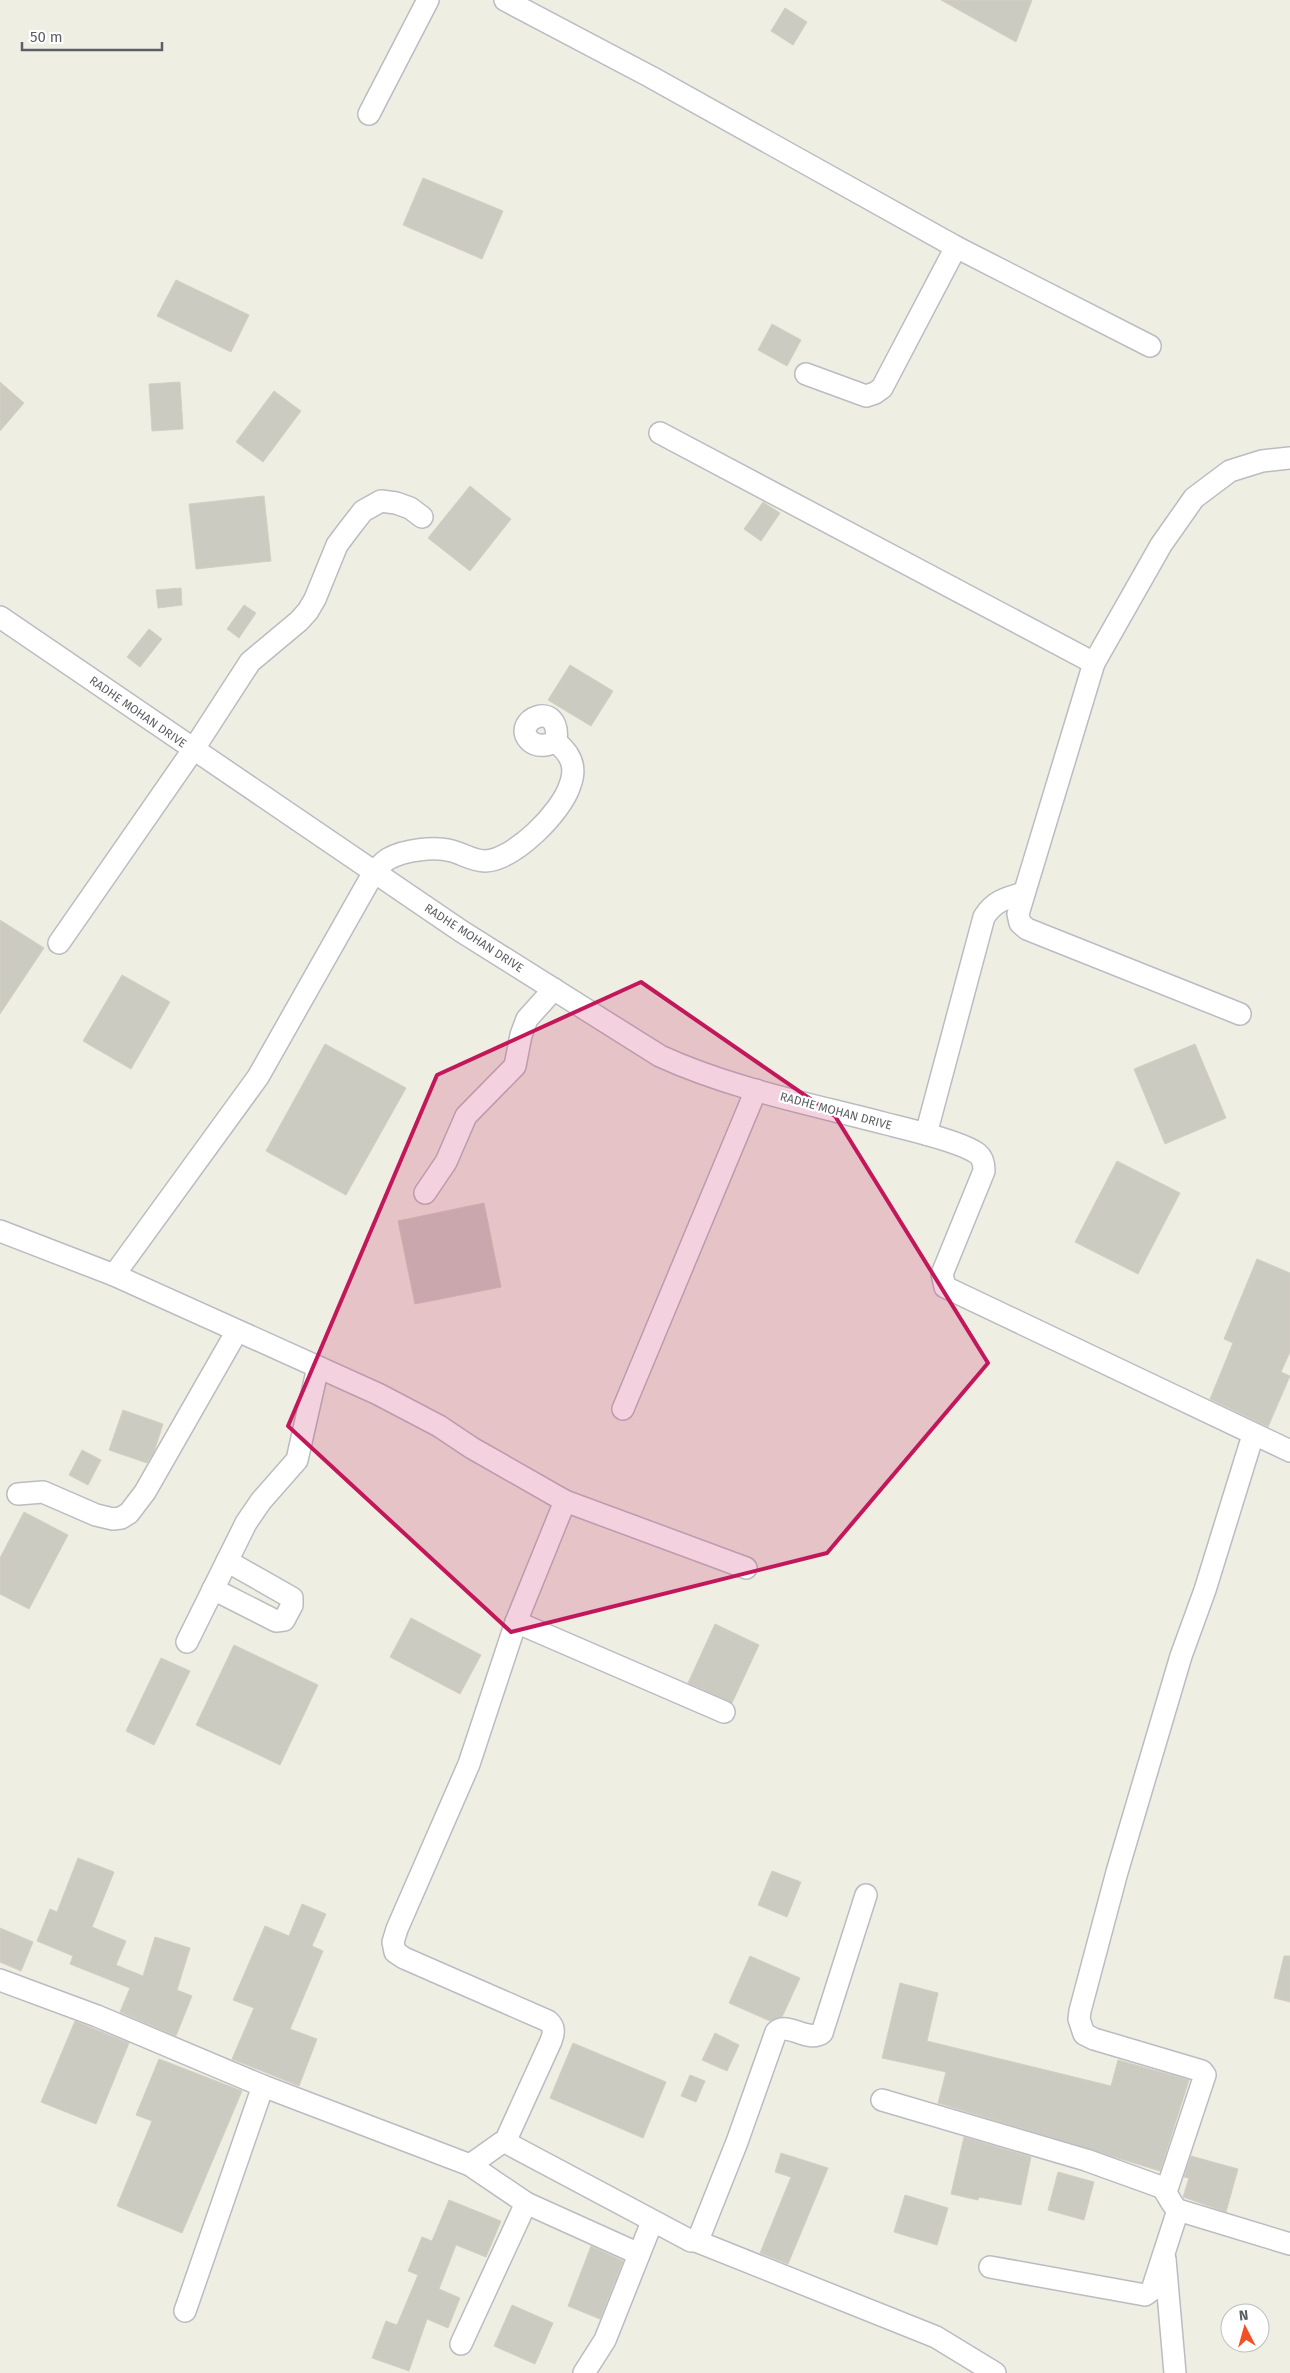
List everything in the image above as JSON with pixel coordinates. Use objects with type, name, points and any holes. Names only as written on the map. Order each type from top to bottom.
[{"type":"street","points":[[369,114],[428,0]]},
{"type":"street","points":[[505,0],[651,77],[956,247],[1150,346]]},
{"type":"street","points":[[806,374],[866,396],[875,394],[882,388],[956,247]]},
{"type":"street","points":[[660,433],[1094,663]]},
{"type":"street","points":[[1240,1014],[1027,929],[1020,923],[1018,914],[1094,663],[1161,545],[1194,498],[1230,471],[1262,461],[1290,458]]},
{"type":"street","points":[[59,943],[194,750],[250,662],[299,621],[308,611],[315,599],[337,545],[364,511],[381,502],[396,503],[410,508],[422,517]]},
{"type":"street","name":"RADHE MOHAN DRIVE","points":[[0,616],[461,931],[660,1056],[681,1066],[756,1090],[926,1134],[978,1154],[984,1162],[984,1171],[942,1274],[945,1287],[1253,1434]]},
{"type":"street","points":[[114,1275],[258,1077],[374,872],[388,859],[409,852],[446,850],[477,861],[504,856],[541,828],[569,790],[573,777],[571,759],[567,750],[556,742]]},
{"type":"street","points":[[926,1134],[984,917],[991,906],[1005,898],[1024,894]]},
{"type":"street","points":[[426,1193],[446,1162],[466,1116],[515,1066],[521,1035],[527,1020],[554,989]]},
{"type":"street","points":[[623,1410],[756,1090]]},
{"type":"street","points":[[0,1231],[114,1275],[378,1394],[440,1426],[472,1448],[566,1501],[746,1568]]},
{"type":"street","points":[[18,1494],[43,1492],[106,1518],[121,1518],[126,1515],[150,1485],[237,1331]]},
{"type":"street","points":[[186,1642],[246,1523],[261,1501],[297,1460],[318,1367]]},
{"type":"street","points":[[1166,2192],[1205,2075],[1202,2071],[1094,2039],[1084,2034],[1079,2019],[1100,1934],[1153,1747],[1181,1656],[1205,1590],[1253,1434],[1290,1451]]},
{"type":"street","points":[[505,2142],[551,2041],[553,2027],[548,2021],[404,1958],[395,1952],[393,1942],[469,1764],[516,1622],[566,1501]]},
{"type":"street","points":[[213,1589],[276,1621],[284,1620],[292,1605],[292,1598],[227,1561]]},
{"type":"street","points":[[516,1622],[724,1712]]},
{"type":"street","points":[[696,2241],[700,2238],[776,2032],[783,2029],[811,2036],[822,2032],[866,1895]]},
{"type":"street","points":[[0,1980],[97,2016],[263,2086],[470,2165],[526,2203],[639,2254]]},
{"type":"street","points":[[185,2311],[263,2086]]},
{"type":"street","points":[[882,2100],[1086,2160],[1155,2185],[1166,2192],[1172,2204],[1178,2210],[1290,2244]]},
{"type":"street","points":[[470,2165],[500,2142],[505,2142],[652,2222],[936,2337],[996,2373]]},
{"type":"street","points":[[460,2344],[526,2203]]},
{"type":"street","points":[[990,2267],[1145,2295],[1152,2290],[1178,2210]]},
{"type":"street","points":[[584,2373],[605,2340],[652,2222]]},
{"type":"street","points":[[1164,2251],[1176,2373]]},
{"type":"highlighted area","points":[[641,982],[835,1116],[988,1363],[827,1553],[511,1632],[288,1426],[437,1075]]},
{"type":"building","points":[[941,0],[1032,0],[1016,42]]},
{"type":"building","points":[[785,8],[807,22],[793,45],[771,31]]},
{"type":"building","points":[[423,178],[503,211],[482,259],[403,225]]},
{"type":"building","points":[[176,280],[249,315],[231,352],[157,316]]},
{"type":"building","points":[[772,324],[801,340],[787,366],[758,350]]},
{"type":"building","points":[[0,382],[24,403],[0,431]]},
{"type":"building","points":[[180,382],[183,429],[152,431],[149,384]]},
{"type":"building","points":[[274,391],[301,411],[263,462],[236,442]]},
{"type":"building","points":[[470,486],[511,519],[470,571],[428,538]]},
{"type":"building","points":[[264,496],[271,561],[196,569],[189,504]]},
{"type":"building","points":[[763,502],[780,513],[761,541],[744,529]]},
{"type":"building","points":[[181,588],[182,605],[158,608],[156,590]]},
{"type":"building","points":[[244,605],[256,613],[239,638],[227,629]]},
{"type":"building","points":[[149,629],[162,639],[140,667],[127,657]]},
{"type":"building","points":[[570,665],[613,691],[591,726],[548,700]]},
{"type":"building","points":[[0,920],[44,948],[0,1014]]},
{"type":"building","points":[[122,975],[170,1002],[131,1069],[83,1041]]},
{"type":"building","points":[[325,1044],[406,1088],[346,1195],[266,1151]]},
{"type":"building","points":[[1195,1044],[1226,1118],[1165,1144],[1134,1069]]},
{"type":"building","points":[[1117,1161],[1180,1193],[1138,1274],[1075,1242]]},
{"type":"building","points":[[484,1203],[501,1287],[415,1304],[398,1221]]},
{"type":"building","points":[[1257,1259],[1290,1273],[1290,1352],[1281,1372],[1290,1376],[1268,1427],[1210,1399],[1233,1343],[1224,1339]]},
{"type":"building","points":[[123,1410],[163,1424],[154,1452],[147,1463],[109,1450]]},
{"type":"building","points":[[82,1450],[101,1460],[88,1485],[69,1475]]},
{"type":"building","points":[[24,1512],[68,1535],[29,1609],[0,1594],[0,1558]]},
{"type":"building","points":[[411,1618],[481,1655],[460,1694],[390,1657]]},
{"type":"building","points":[[715,1624],[759,1645],[732,1703],[688,1683]]},
{"type":"building","points":[[234,1645],[318,1685],[280,1765],[196,1725]]},
{"type":"building","points":[[161,1658],[190,1671],[154,1745],[126,1731]]},
{"type":"building","points":[[78,1858],[114,1872],[92,1927],[126,1941],[116,1965],[143,1976],[155,1937],[190,1948],[177,1990],[192,1996],[176,2036],[120,2012],[130,1988],[70,1964],[73,1956],[37,1941],[50,1909],[57,1912]]},
{"type":"building","points":[[772,1871],[801,1882],[787,1917],[758,1905]]},
{"type":"building","points":[[302,1904],[326,1914],[312,1946],[323,1951],[290,2029],[317,2039],[299,2086],[232,2059],[254,2008],[233,2000],[265,1926],[289,1936]]},
{"type":"building","points":[[0,1928],[33,1942],[21,1971],[0,1962]]},
{"type":"building","points":[[750,1956],[800,1978],[782,2017],[770,2021],[729,2003]]},
{"type":"building","points":[[1284,1956],[1290,1956],[1290,2002],[1274,1998]]},
{"type":"building","points":[[900,1983],[938,1993],[927,2041],[1111,2086],[1118,2060],[1189,2080],[1160,2171],[938,2103],[946,2072],[882,2058]]},
{"type":"building","points":[[75,2021],[129,2043],[96,2124],[41,2102]]},
{"type":"building","points":[[715,2033],[739,2045],[727,2071],[702,2060]]},
{"type":"building","points":[[573,2043],[666,2082],[643,2138],[550,2098]]},
{"type":"building","points":[[159,2059],[242,2091],[182,2233],[117,2206],[152,2121],[136,2115]]},
{"type":"building","points":[[690,2075],[705,2081],[696,2102],[681,2096]]},
{"type":"building","points":[[964,2137],[1031,2157],[1021,2205],[979,2197],[978,2200],[951,2194]]},
{"type":"building","points":[[781,2153],[828,2168],[788,2264],[760,2253],[791,2177],[775,2172]]},
{"type":"building","points":[[1191,2156],[1238,2169],[1226,2212],[1183,2197],[1189,2178],[1184,2177]]},
{"type":"building","points":[[1058,2172],[1094,2182],[1084,2220],[1048,2210]]},
{"type":"building","points":[[905,2195],[948,2208],[937,2245],[894,2232]]},
{"type":"building","points":[[449,2200],[501,2221],[486,2257],[456,2245],[439,2289],[460,2298],[448,2328],[427,2319],[409,2371],[372,2358],[386,2321],[397,2325],[418,2275],[408,2271],[422,2237],[432,2241]]},
{"type":"building","points":[[591,2246],[623,2261],[600,2319],[568,2306]]},
{"type":"building","points":[[512,2305],[553,2323],[535,2364],[494,2346]]}]
